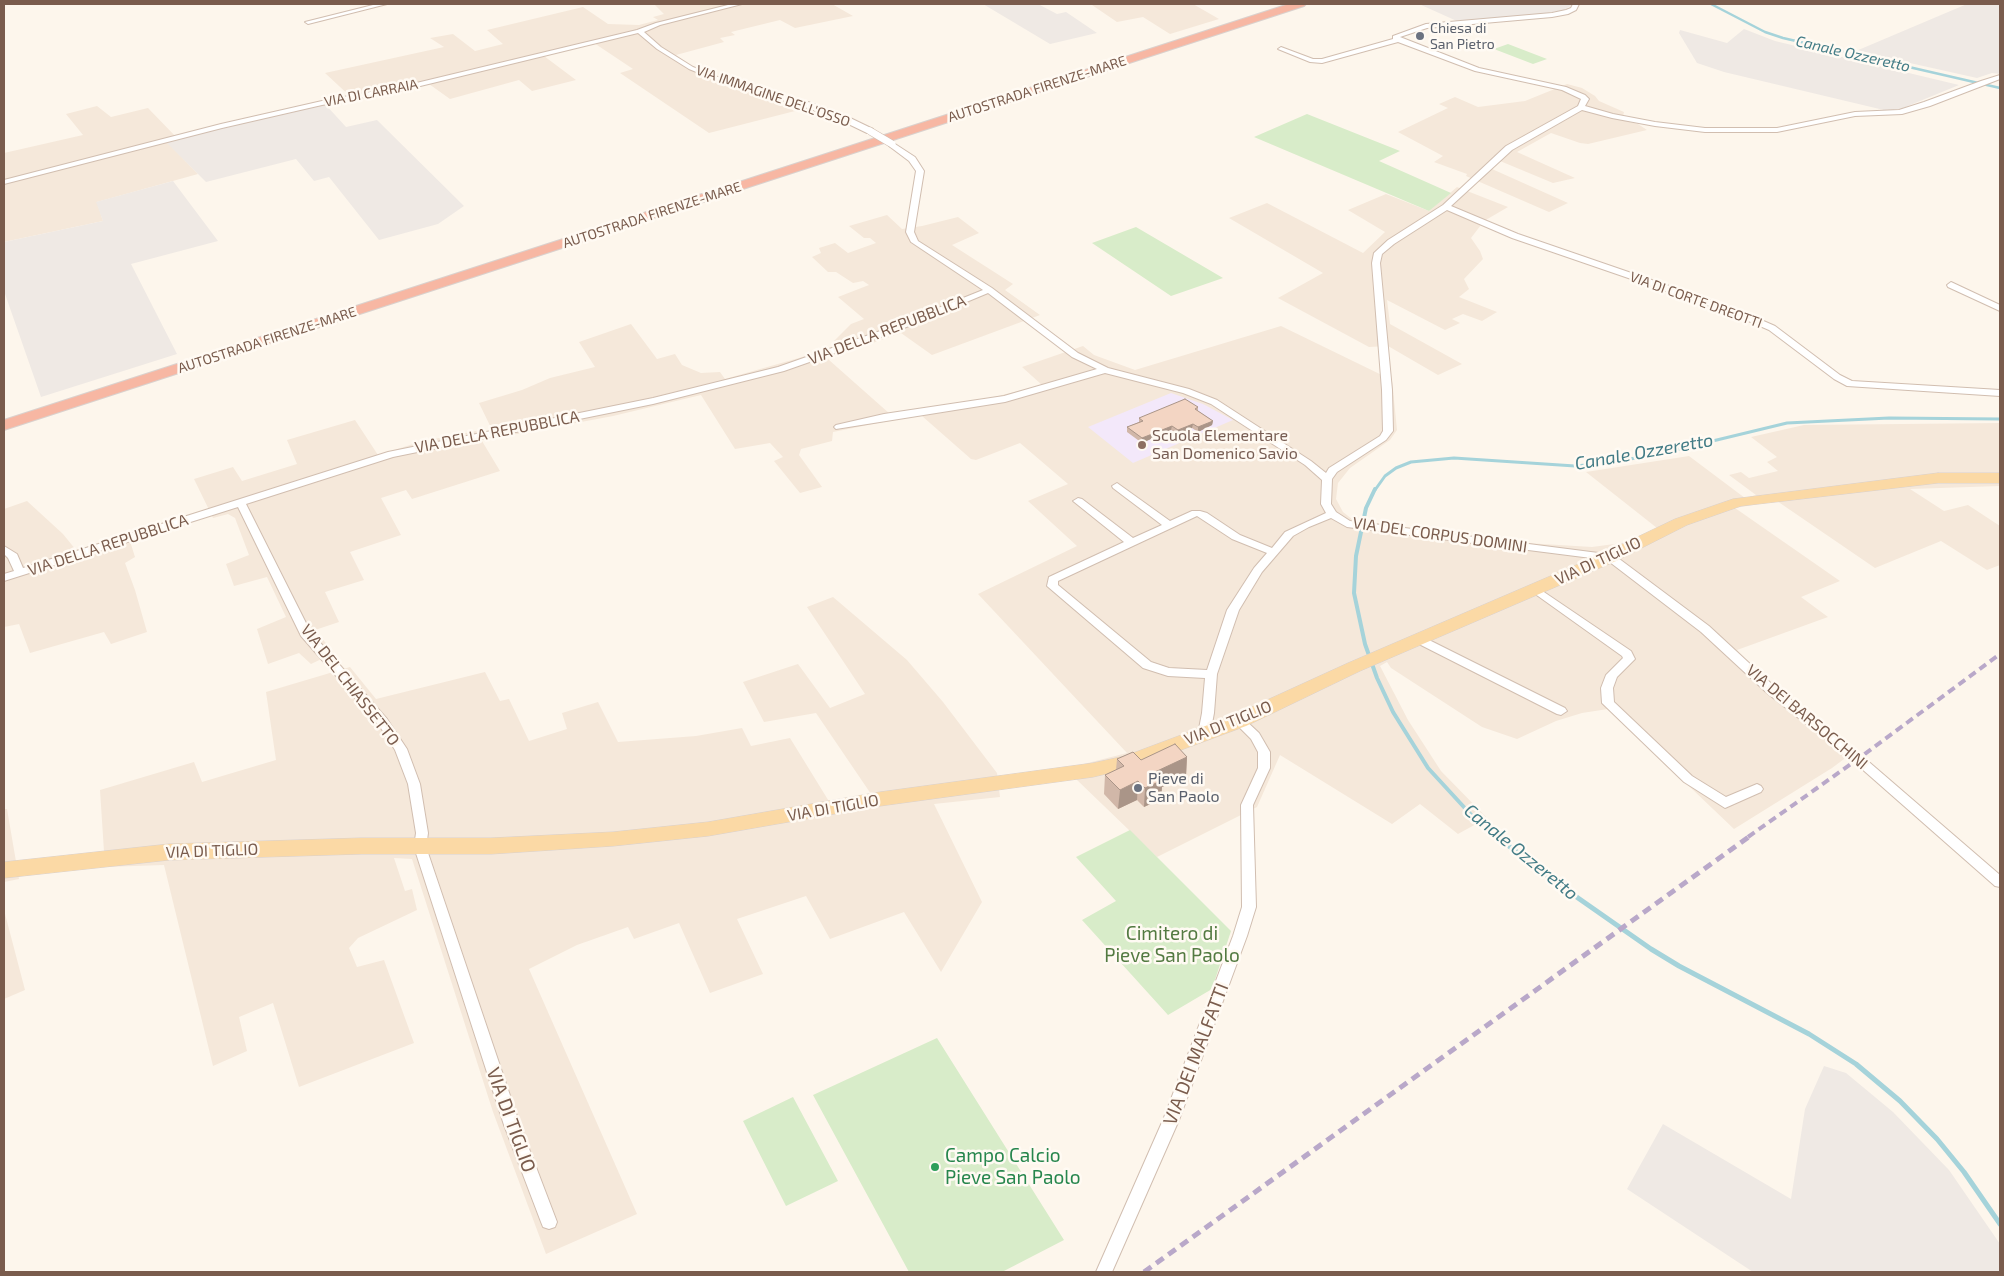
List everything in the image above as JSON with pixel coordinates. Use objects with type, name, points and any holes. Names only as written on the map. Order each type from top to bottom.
[{"type":"highway","name":"AUTOSTRADA FIRENZE-MARE","points":[[4,417],[1284,4]]},
{"type":"highway","name":"AUTOSTRADA FIRENZE-MARE","points":[[4,425],[1300,4]]},
{"type":"main road","name":"VIA DI TIGLIO","points":[[4,870],[169,852],[361,846],[490,846],[613,839],[708,829],[880,799],[1094,770],[1128,762],[1239,721],[1354,667],[1610,557],[1681,522],[1739,502],[1938,478],[2000,478]]},
{"type":"street","points":[[308,22],[384,4]]},
{"type":"street","name":"VIA DI CARRAIA","points":[[4,182],[221,126],[322,102],[408,87],[639,31],[725,5],[739,4]]},
{"type":"street","points":[[1397,40],[1397,35],[1418,28],[1552,15],[1568,12],[1574,9],[1576,4]]},
{"type":"street","name":"VIA IMMAGINE DELL'OSSO","points":[[639,31],[659,48],[691,68],[723,81],[805,104],[841,117],[892,144],[912,159],[920,171],[910,232],[915,242],[989,290],[1076,355],[1105,370],[1186,391],[1214,402],[1308,463],[1327,479]]},
{"type":"street","points":[[1281,48],[1312,61],[1322,61],[1397,40],[1484,72],[1569,89],[1585,99],[1580,106],[1510,148],[1446,207],[1391,242],[1378,253],[1376,259],[1387,390],[1388,431],[1383,438],[1333,470],[1327,479],[1326,504],[1332,514]]},
{"type":"street","points":[[1580,106],[1612,116],[1655,124],[1705,130],[1749,131],[1791,128],[1855,114],[1899,112],[1927,104],[2000,77]]},
{"type":"street","name":"VIA DI CORTE DREOTTI","points":[[1446,207],[1515,236],[1741,314],[1772,328],[1837,377],[1850,384],[2000,393]]},
{"type":"street","points":[[1951,284],[2000,308]]},
{"type":"street","name":"VIA DELLA REPUBBLICA","points":[[4,578],[391,454],[653,401],[781,369],[889,332],[989,290]]},
{"type":"street","points":[[839,427],[884,417],[1005,399],[1105,370]]},
{"type":"street","points":[[1117,486],[1169,525]]},
{"type":"street","points":[[1078,501],[1132,542]]},
{"type":"street","name":"VIA DEL CHIASSETTO","points":[[241,503],[305,633],[383,722],[401,749],[414,784],[422,833],[420,847]]},
{"type":"street","points":[[1211,674],[1168,672],[1147,665],[1052,586],[1053,579],[1196,513],[1203,514],[1236,537],[1273,552]]},
{"type":"street","name":"VIA DEL CORPUS DOMINI","points":[[1204,734],[1208,713],[1211,674],[1233,610],[1258,570],[1296,529],[1332,514],[1348,524],[1379,529],[1610,557]]},
{"type":"street","name":"VIA DELLA REPUBBLICA","points":[[4,549],[13,556],[20,573]]},
{"type":"street","name":"VIA DEI BARSOCCHINI","points":[[1610,557],[1705,629],[1772,690],[1858,759],[2000,882]]},
{"type":"street","points":[[1535,590],[1627,654],[1628,659],[1612,676],[1607,688],[1608,703],[1688,779],[1725,803],[1757,789]]},
{"type":"street","points":[[1419,639],[1562,711]]},
{"type":"street","name":"VIA DEI MALFATTI","points":[[1104,1272],[1172,1120],[1249,907],[1247,805],[1264,768],[1264,752],[1255,736],[1239,721]]},
{"type":"street","name":"VIA DI TIGLIO","points":[[420,847],[508,1116],[549,1222]]},
{"type":"shaded area","points":[[654,4],[832,4],[853,16],[795,28],[780,20],[731,32],[735,35],[720,38],[724,42],[676,55],[690,65],[735,83],[735,86],[795,111],[709,133],[620,73],[633,69],[594,43],[544,56],[576,80],[532,91],[519,80],[450,99],[429,84],[405,91],[353,99],[325,73],[444,47],[430,38],[453,34],[475,51],[503,44],[487,30],[583,7],[608,24],[639,25],[658,20],[653,17],[664,14]]},
{"type":"shaded area","points":[[983,4],[1038,4],[1057,14],[1066,12],[1097,33],[1050,44]]},
{"type":"shaded area","points":[[1193,4],[1219,19],[1170,34],[1143,17],[1117,22],[1092,5]]},
{"type":"shaded area","points":[[1419,4],[1572,5],[1564,10],[1540,14],[1459,22]]},
{"type":"shaded area","points":[[1967,4],[2000,4],[2000,74],[1992,73],[1977,78],[1856,51]]},
{"type":"shaded area","points":[[1744,29],[1775,41],[1959,85],[1903,108],[1888,111],[1724,72],[1697,63],[1679,33],[1680,30],[1727,43]]},
{"type":"shaded area","points":[[1567,84],[1582,88],[1595,96],[1599,101],[1624,112],[1622,120],[1638,124],[1647,130],[1588,144],[1551,133],[1517,152],[1575,178],[1553,183],[1500,161],[1492,169],[1568,203],[1549,212],[1466,176],[1467,174],[1434,162],[1443,156],[1398,132],[1448,108],[1439,104],[1455,97],[1478,107],[1525,101]]},
{"type":"shaded area","points":[[325,104],[346,127],[377,120],[464,206],[438,224],[379,240],[329,177],[314,181],[296,159],[206,182],[166,142]]},
{"type":"shaded area","points":[[97,106],[111,117],[148,108],[178,139],[167,142],[198,174],[97,202],[103,221],[4,242],[4,153],[83,135],[66,114]]},
{"type":"shaded area","points":[[173,181],[218,241],[131,264],[177,354],[41,397],[4,291],[4,242],[103,221],[96,202]]},
{"type":"shaded area","points":[[1457,187],[1508,207],[1484,221],[1471,238],[1483,259],[1464,279],[1469,289],[1459,297],[1497,312],[1482,321],[1463,314],[1452,319],[1460,323],[1445,330],[1387,300],[1390,324],[1462,364],[1438,375],[1388,346],[1369,347],[1278,298],[1323,273],[1229,218],[1267,203],[1363,253],[1385,232],[1348,210],[1386,194],[1429,211]]},
{"type":"shaded area","points":[[887,215],[902,229],[958,217],[979,233],[952,245],[1013,284],[1005,290],[1040,315],[932,355],[901,333],[847,352],[834,341],[851,324],[864,319],[838,297],[869,285],[863,281],[853,283],[836,272],[828,272],[812,257],[821,253],[819,248],[835,243],[848,253],[876,243],[870,238],[864,238],[849,226]]},
{"type":"shaded area","points":[[631,324],[657,359],[675,354],[682,365],[701,373],[720,372],[725,379],[820,352],[890,414],[893,420],[833,432],[832,441],[801,449],[799,455],[822,487],[800,493],[774,461],[783,457],[770,443],[735,449],[701,395],[613,416],[496,438],[479,403],[522,390],[550,378],[595,367],[579,342]]},
{"type":"shaded area","points":[[1281,326],[1392,380],[1397,430],[1390,440],[1350,468],[1338,483],[1336,499],[1343,512],[1353,520],[1526,543],[1592,547],[1622,543],[1657,528],[1586,472],[1689,456],[1745,498],[1756,495],[1729,475],[1741,472],[1749,478],[1778,471],[1767,462],[1777,457],[1751,437],[1804,425],[2000,423],[2000,486],[1910,489],[1944,511],[1968,505],[2000,526],[2000,565],[1987,570],[1941,541],[1875,568],[1777,501],[1735,508],[1840,581],[1801,597],[1828,617],[1737,650],[1764,679],[1856,750],[1832,768],[1734,829],[1608,709],[1582,713],[1556,721],[1517,739],[1482,727],[1391,668],[1387,662],[1380,666],[1408,720],[1441,771],[1487,818],[1458,834],[1420,804],[1392,824],[1280,755],[1257,807],[1157,857],[1077,780],[1072,767],[1127,753],[978,594],[1077,546],[1028,501],[1068,484],[1020,443],[976,460],[971,459],[922,416],[918,410],[986,399],[1042,385],[1022,367],[1083,346],[1094,355],[1135,370]]},
{"type":"shaded area","name":"Scuola Elementare San Domenico Savio","points":[[1171,393],[1203,404],[1233,420],[1133,463],[1088,427]]},
{"type":"shaded area","points":[[355,420],[378,455],[423,441],[476,431],[500,471],[412,499],[406,490],[381,498],[401,535],[350,552],[364,580],[325,592],[339,622],[315,630],[334,653],[311,664],[299,653],[268,664],[257,629],[286,617],[267,577],[234,586],[226,564],[249,555],[235,518],[228,514],[213,518],[194,479],[233,467],[242,481],[297,464],[287,440]]},
{"type":"shaded area","points":[[27,501],[63,534],[76,550],[128,535],[135,557],[125,563],[147,632],[111,644],[104,632],[30,653],[19,624],[4,627],[4,509]]},
{"type":"shaded area","points":[[833,597],[907,660],[943,702],[997,773],[1000,797],[934,804],[982,902],[941,972],[904,912],[830,939],[806,896],[737,919],[763,974],[710,993],[679,923],[634,939],[628,927],[577,945],[529,969],[637,1214],[546,1254],[493,1112],[412,859],[394,858],[405,891],[412,889],[417,910],[358,938],[349,948],[357,967],[384,960],[414,1043],[299,1087],[273,1003],[239,1017],[247,1051],[213,1066],[164,865],[105,867],[100,790],[194,762],[202,782],[276,760],[266,692],[350,667],[376,699],[485,672],[500,701],[509,699],[529,741],[567,729],[562,713],[598,702],[618,742],[696,736],[742,728],[751,746],[790,738],[830,803],[871,794],[816,713],[764,722],[743,682],[798,664],[830,708],[865,694],[807,607]]},
{"type":"shaded area","points":[[4,809],[7,809],[19,879],[4,882]]},
{"type":"shaded area","points":[[4,910],[25,990],[4,999]]},
{"type":"shaded area","points":[[1824,1066],[1846,1073],[1893,1112],[1949,1170],[2000,1244],[2000,1272],[1753,1272],[1627,1189],[1663,1124],[1791,1199],[1805,1109]]},
{"type":"green space","points":[[1508,44],[1547,59],[1533,64],[1494,49]]},
{"type":"green space","points":[[1307,114],[1400,151],[1379,161],[1451,193],[1429,211],[1254,137]]},
{"type":"green space","points":[[1136,227],[1223,278],[1171,296],[1092,243]]},
{"type":"green space","name":"Cimitero di Pieve San Paolo","points":[[1130,830],[1231,931],[1212,989],[1168,1015],[1082,920],[1116,901],[1076,857]]},
{"type":"green space","name":"Campo Calcio Pieve San Paolo","points":[[937,1038],[1064,1240],[1002,1272],[909,1272],[813,1095]]},
{"type":"green space","points":[[793,1097],[838,1181],[786,1206],[743,1121]]},
{"type":"building","points":[[1185,399],[1198,407],[1195,409],[1213,421],[1198,427],[1193,424],[1178,430],[1172,426],[1142,438],[1127,427],[1143,421],[1139,418]]},
{"type":"building","points":[[1175,744],[1187,757],[1155,772],[1163,780],[1145,788],[1138,781],[1120,790],[1105,775],[1124,766],[1117,759],[1133,752],[1141,760]]},
{"type":"waterway","name":"Canale Ozzeretto","points":[[1711,4],[1765,32],[1783,38],[2000,88]]},
{"type":"waterway","name":"Canale Ozzeretto","points":[[1375,490],[1385,476],[1396,468],[1411,462],[1454,458],[1575,466],[1608,463],[1663,453],[1787,423],[1889,418],[2000,419]]},
{"type":"waterway","name":"Canale Ozzeretto","points":[[1375,489],[1366,508],[1356,556],[1354,593],[1365,644],[1377,678],[1393,712],[1428,768],[1474,818],[1498,837]]},
{"type":"waterway","name":"Canale Ozzeretto","points":[[1496,836],[1558,884],[1651,949],[1679,966],[1809,1034],[1856,1064],[1900,1101],[1937,1139],[1964,1172],[2000,1224]]},
{"type":"railway","points":[[1748,837],[1858,759],[2000,654]]},
{"type":"railway","points":[[1144,1272],[1750,836]]},
{"type":"place","name":"Chiesa di San Pietro","points":[[1420,36]]},
{"type":"place","name":"Scuola Elementare San Domenico Savio","points":[[1142,445]]},
{"type":"place","name":"Pieve di San Paolo","points":[[1138,788]]},
{"type":"place","name":"Campo Calcio Pieve San Paolo","points":[[935,1167]]}]
